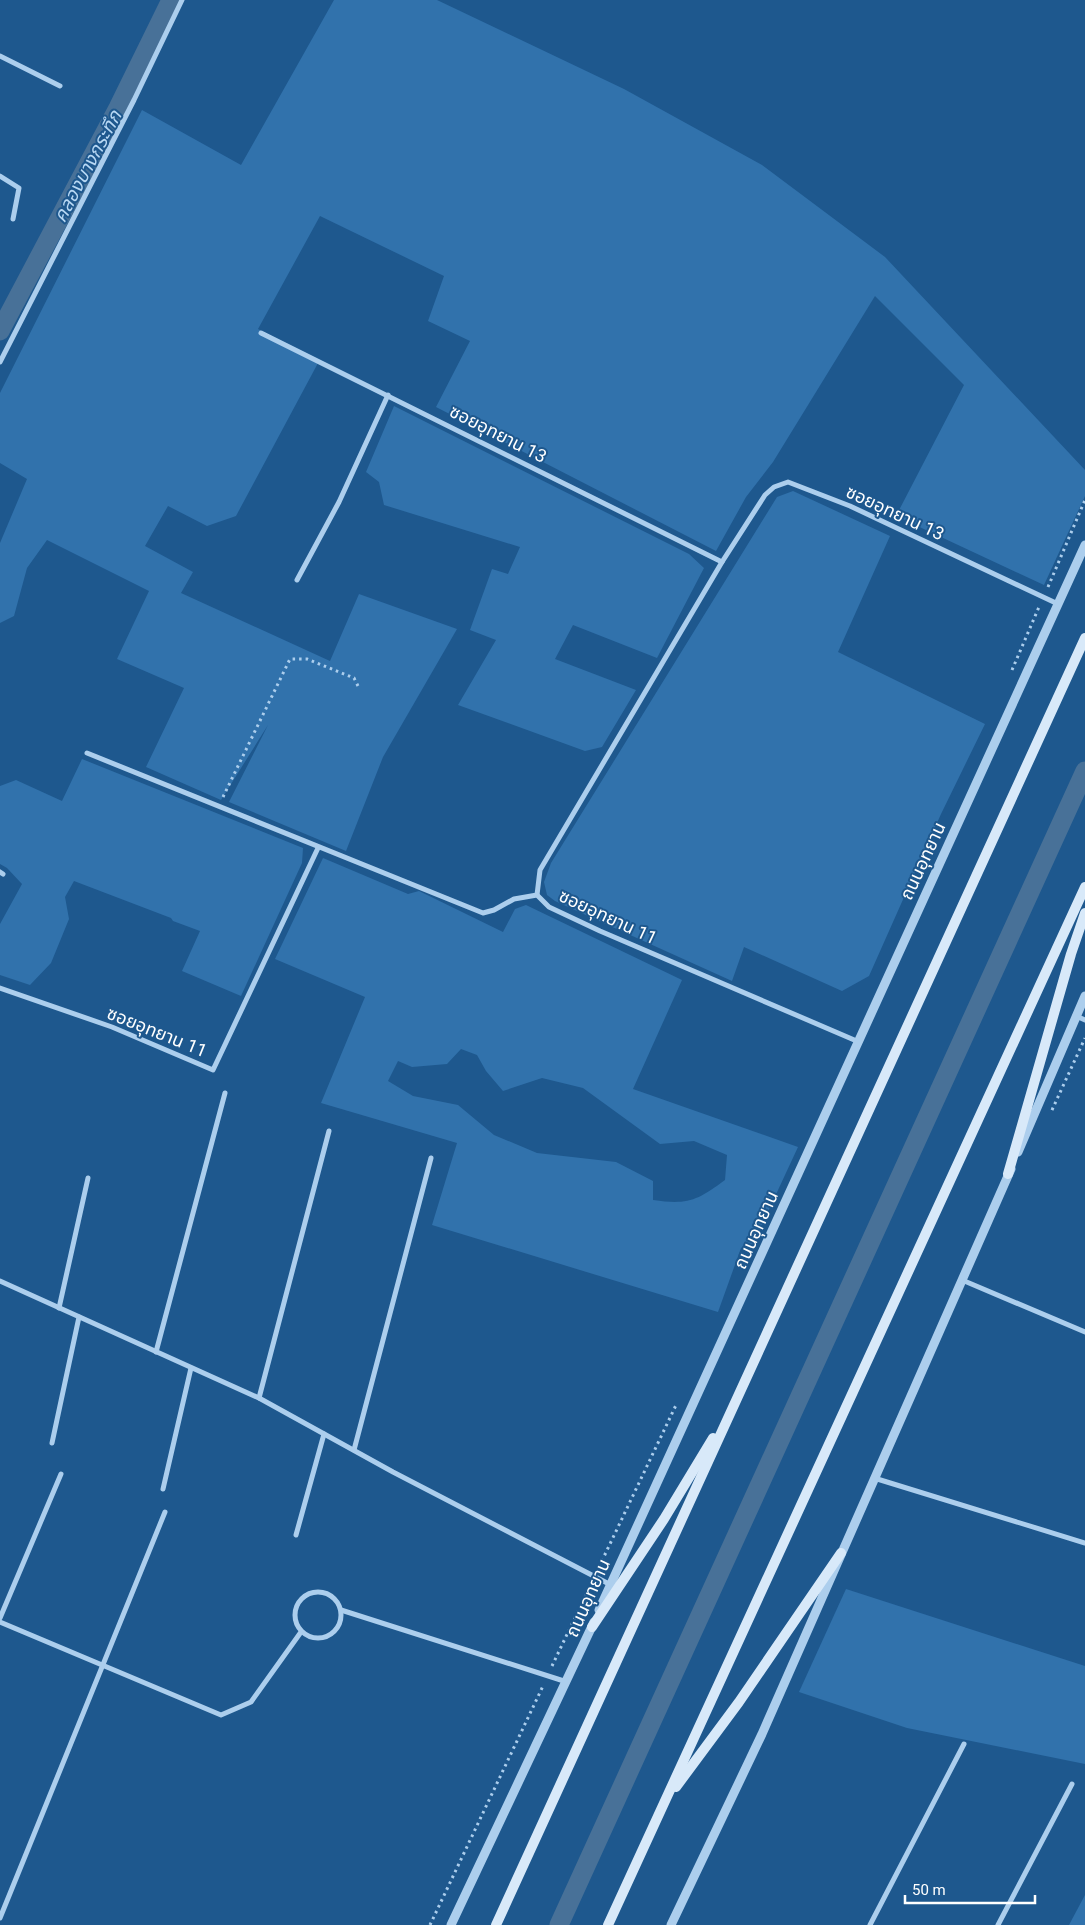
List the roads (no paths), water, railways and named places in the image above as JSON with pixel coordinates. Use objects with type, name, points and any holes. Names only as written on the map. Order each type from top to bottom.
[{"type":"main road","points":[[496,1925],[1085,638]]},
{"type":"main road","points":[[608,1925],[1085,887]]},
{"type":"main road","points":[[1008,1174],[1071,954],[1085,913]]},
{"type":"main road","points":[[592,1626],[664,1519],[738,1396]]},
{"type":"main road","points":[[663,1805],[739,1702],[841,1553]]},
{"type":"street","points":[[0,362],[134,100],[182,0]]},
{"type":"street","points":[[0,56],[60,86]]},
{"type":"street","points":[[0,176],[19,188],[13,219]]},
{"type":"street","name":"ซอยอุทยาน 13","points":[[261,333],[722,562]]},
{"type":"street","points":[[297,580],[339,502],[388,395]]},
{"type":"street","name":"ซอยอุทยาน 13","points":[[537,894],[540,870],[722,562],[765,495],[774,487],[788,482],[850,506],[1058,604]]},
{"type":"street","name":"ถนนอุทยาน","points":[[451,1925],[567,1683],[1085,545]]},
{"type":"street","name":"ซอยอุทยาน 11","points":[[88,753],[483,914],[514,899],[537,894],[549,907],[600,931],[858,1042]]},
{"type":"street","name":"ซอยอุทยาน 11","points":[[0,988],[112,1027],[213,1070],[318,848]]},
{"type":"street","points":[[670,1925],[759,1742],[1085,996]]},
{"type":"street","points":[[1076,1016],[1085,1020]]},
{"type":"street","points":[[156,1352],[225,1093]]},
{"type":"street","points":[[259,1398],[329,1130]]},
{"type":"street","points":[[354,1450],[431,1158]]},
{"type":"street","points":[[59,1308],[88,1178]]},
{"type":"street","points":[[962,1280],[1085,1332]]},
{"type":"street","points":[[0,1281],[259,1398],[610,1585]]},
{"type":"street","points":[[52,1443],[79,1317]]},
{"type":"street","points":[[163,1489],[191,1368]]},
{"type":"street","points":[[296,1535],[324,1434]]},
{"type":"street","points":[[61,1474],[0,1620],[221,1715],[251,1702],[301,1632]]},
{"type":"street","points":[[874,1478],[1085,1543]]},
{"type":"street","points":[[0,1918],[165,1512]]},
{"type":"street","points":[[318,1591],[328,1594],[336,1600],[341,1610],[341,1620],[336,1630],[328,1637],[317,1639],[306,1636],[301,1632],[294,1619],[295,1608],[300,1599],[308,1593],[318,1591]]},
{"type":"street","points":[[341,1610],[567,1683]]},
{"type":"street","points":[[871,1925],[964,1744]]},
{"type":"street","points":[[998,1925],[1072,1784]]},
{"type":"waterway","name":"คลองบางกระทึก","points":[[0,331],[118,108],[171,0]]},
{"type":"waterway","points":[[559,1925],[1085,771]]}]
